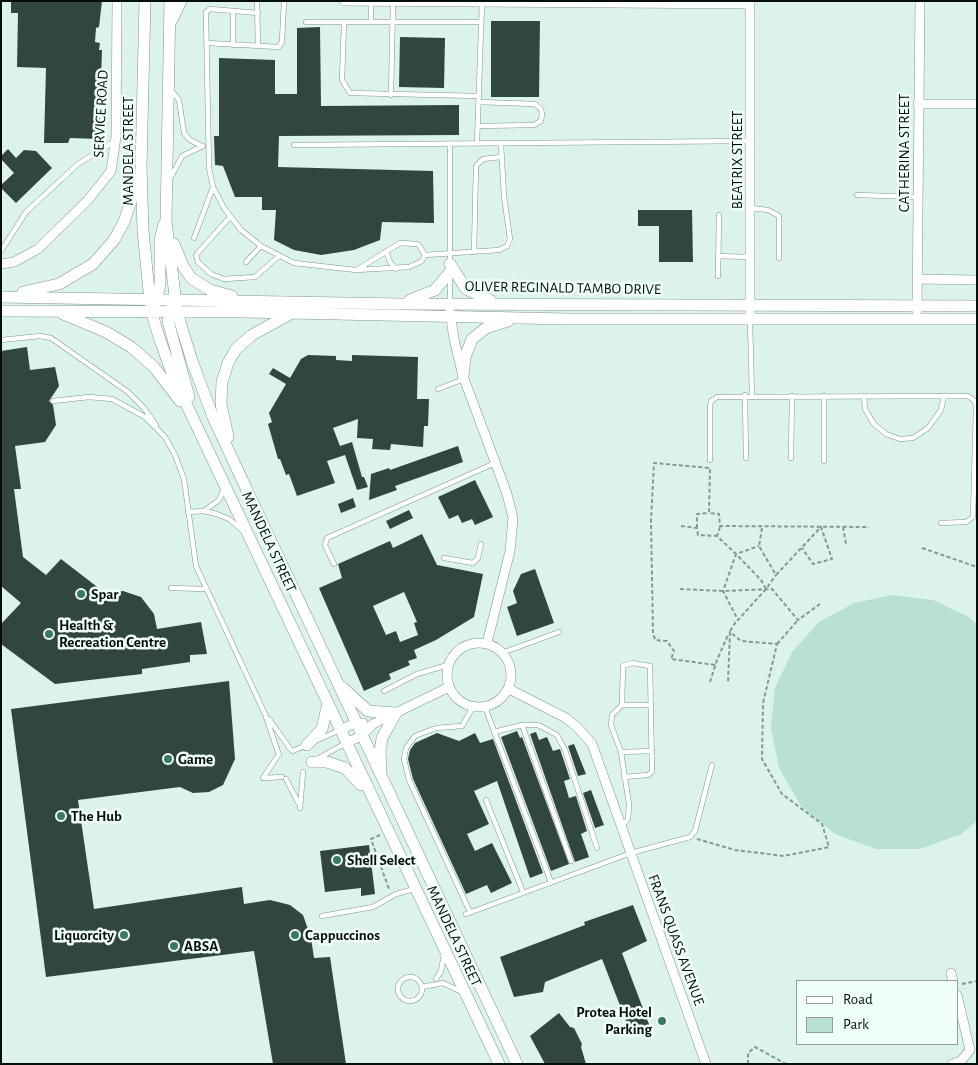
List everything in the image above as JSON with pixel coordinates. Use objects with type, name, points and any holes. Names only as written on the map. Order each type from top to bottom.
[{"type":"main road","name":"MANDELA STREET","points":[[145,1],[141,167],[143,231],[154,299]]},
{"type":"main road","name":"MANDELA STREET","points":[[170,1],[170,89],[166,221],[175,299],[173,312],[213,417],[238,472],[517,1064]]},
{"type":"main road","points":[[170,27],[181,1]]},
{"type":"main road","points":[[1,296],[53,286],[77,275],[93,264],[114,240],[124,222],[141,167]]},
{"type":"main road","points":[[151,311],[160,285],[160,234],[166,221]]},
{"type":"main road","points":[[166,221],[178,257],[191,278],[210,290],[251,300]]},
{"type":"main road","points":[[401,304],[435,290],[450,264],[466,289],[496,302]]},
{"type":"main road","name":"OLIVER REGINALD TAMBO DRIVE","points":[[1,296],[401,304],[496,302],[977,306]]},
{"type":"main road","name":"OLIVER REGINALD TAMBO DRIVE","points":[[1,311],[151,311],[451,317],[977,319]]},
{"type":"main road","points":[[57,311],[118,338],[143,356],[159,373],[197,425]]},
{"type":"main road","name":"MANDELA STREET","points":[[151,311],[167,361],[499,1064]]},
{"type":"main road","points":[[173,312],[171,334],[197,425]]},
{"type":"main road","points":[[238,472],[220,404],[224,374],[232,355],[242,343],[261,329],[291,313]]},
{"type":"main road","points":[[464,377],[467,351],[476,335],[494,325],[522,317]]},
{"type":"main road","points":[[337,682],[368,711],[396,713],[380,745],[383,781]]},
{"type":"main road","points":[[308,745],[322,729],[328,703]]},
{"type":"main road","points":[[308,764],[328,762],[345,768],[374,802]]},
{"type":"street","name":"SERVICE ROAD","points":[[1,264],[14,262],[38,249],[88,200],[111,171],[116,140],[117,1]]},
{"type":"street","points":[[344,1],[750,3]]},
{"type":"street","name":"CATHERINA STREET","points":[[917,319],[920,1]]},
{"type":"street","name":"BEATRIX STREET","points":[[750,3],[750,319]]},
{"type":"street","points":[[918,104],[977,104]]},
{"type":"street","points":[[918,280],[977,280]]},
{"type":"street","points":[[450,302],[451,317],[464,377],[512,508],[513,530],[510,551],[487,644]]},
{"type":"street","points":[[468,644],[487,644],[502,653],[511,667],[512,678],[509,689],[499,701],[484,708],[473,707],[460,702],[449,687],[448,665],[453,656],[468,644]]},
{"type":"street","points":[[346,743],[361,736],[373,724],[449,687]]},
{"type":"street","name":"FRANS QUASS AVENUE","points":[[509,689],[566,718],[586,737],[596,753],[706,1064]]},
{"type":"street","points":[[340,730],[355,723],[373,724]]},
{"type":"street","points":[[952,1064],[961,1061],[970,1050],[958,999]]},
{"type":"lane","points":[[257,1],[258,46]]},
{"type":"lane","points":[[206,44],[277,48],[281,44],[284,1]]},
{"type":"lane","points":[[371,2],[371,22]]},
{"type":"lane","points":[[391,94],[393,2]]},
{"type":"lane","points":[[478,144],[482,2]]},
{"type":"lane","points":[[258,13],[214,9],[206,12],[205,146],[213,187],[230,217],[261,246],[279,256],[306,266],[356,270],[396,269],[414,265],[422,261],[425,255],[423,248],[414,242],[400,243],[356,270]]},
{"type":"lane","points":[[233,11],[233,45]]},
{"type":"lane","points":[[306,22],[481,22]]},
{"type":"lane","points":[[344,22],[342,80],[346,89],[350,92],[359,94],[479,96]]},
{"type":"lane","points":[[170,89],[179,100],[184,133],[190,140],[205,146]]},
{"type":"lane","points":[[478,126],[534,125],[541,121],[542,114],[541,109],[534,104],[479,102]]},
{"type":"lane","points":[[1,251],[26,212],[78,164],[116,140]]},
{"type":"lane","points":[[294,146],[750,141]]},
{"type":"lane","points":[[450,144],[450,302]]},
{"type":"lane","points":[[425,255],[450,264],[474,252],[500,250],[509,243],[501,144]]},
{"type":"lane","points":[[166,192],[178,161],[186,153],[205,146]]},
{"type":"lane","points":[[474,252],[476,166],[483,159],[501,157]]},
{"type":"lane","points":[[194,238],[213,187]]},
{"type":"lane","points":[[857,195],[918,197]]},
{"type":"lane","points":[[750,208],[774,211],[779,216],[779,258]]},
{"type":"lane","points":[[718,276],[719,215]]},
{"type":"lane","points":[[230,217],[196,255],[198,262],[211,274],[224,279],[255,277],[279,256]]},
{"type":"lane","points":[[246,262],[261,246]]},
{"type":"lane","points":[[386,252],[390,262],[396,269]]},
{"type":"lane","points":[[718,256],[750,257]]},
{"type":"lane","points":[[750,319],[752,395]]},
{"type":"lane","points":[[1,340],[40,336],[51,338],[95,367],[128,392],[144,408],[170,445],[184,479],[196,566],[205,589],[265,714],[278,756],[263,778],[284,778],[300,808],[303,772]]},
{"type":"lane","points":[[438,389],[464,377]]},
{"type":"lane","points":[[745,395],[746,458]]},
{"type":"lane","points":[[710,460],[711,401],[717,397],[745,395],[968,396],[974,400],[976,407],[972,517],[966,522],[941,523]]},
{"type":"lane","points":[[53,401],[90,396],[112,399],[134,410],[159,430]]},
{"type":"lane","points":[[791,458],[792,396]]},
{"type":"lane","points":[[824,396],[824,460]]},
{"type":"lane","points":[[864,396],[866,409],[874,424],[886,434],[900,439],[913,438],[928,428],[941,410],[944,396]]},
{"type":"lane","points":[[334,564],[325,545],[327,538],[495,463]]},
{"type":"lane","points":[[204,511],[219,500],[224,491],[225,482]]},
{"type":"lane","points":[[188,512],[204,511],[229,519],[252,539]]},
{"type":"lane","points":[[444,558],[473,563],[478,558],[481,544]]},
{"type":"lane","points":[[171,588],[205,589]]},
{"type":"lane","points":[[502,653],[559,632]]},
{"type":"lane","points":[[622,705],[622,667],[632,663],[651,667],[652,773],[624,777]]},
{"type":"lane","points":[[384,691],[417,674],[448,665]]},
{"type":"lane","points":[[622,826],[627,821],[629,813],[621,752],[610,721],[614,712],[622,705],[651,705]]},
{"type":"lane","points":[[473,707],[462,726],[431,730],[415,736],[406,748],[404,759],[410,780],[468,913],[631,853],[690,837],[695,832],[712,765]]},
{"type":"lane","points":[[484,708],[551,882]]},
{"type":"lane","points":[[265,714],[292,750],[308,745],[340,730]]},
{"type":"lane","points":[[494,732],[522,725],[547,728],[557,735],[562,742],[597,848]]},
{"type":"lane","points":[[522,725],[571,861]]},
{"type":"lane","points":[[308,764],[346,743]]},
{"type":"lane","points":[[621,752],[652,751]]},
{"type":"lane","points":[[486,800],[523,892]]},
{"type":"lane","points":[[322,916],[373,907],[392,896],[415,888]]},
{"type":"lane","points":[[436,979],[444,963],[444,951]]},
{"type":"lane","points":[[406,978],[418,980],[422,987],[420,995],[414,1000],[403,998],[399,990],[400,983],[406,978]]},
{"type":"lane","points":[[422,987],[447,984],[465,994]]},
{"type":"path","points":[[709,513],[710,468],[654,463],[651,520],[653,632],[655,640],[667,641],[674,651],[671,659],[715,666]]},
{"type":"path","points":[[716,536],[720,526],[719,514],[697,514],[698,536],[716,536],[761,580],[766,589]]},
{"type":"path","points":[[681,526],[697,528]]},
{"type":"path","points":[[720,526],[869,527]]},
{"type":"path","points":[[762,527],[759,546],[776,575]]},
{"type":"path","points":[[710,682],[730,632],[738,620],[776,575],[821,527]]},
{"type":"path","points":[[802,548],[813,564],[832,559],[821,527]]},
{"type":"path","points":[[843,527],[846,544]]},
{"type":"path","points":[[736,554],[759,546]]},
{"type":"path","points":[[922,548],[977,567]]},
{"type":"path","points":[[736,554],[723,591],[738,620]]},
{"type":"path","points":[[680,589],[723,591],[772,589],[798,620]]},
{"type":"path","points":[[690,837],[735,850],[784,856],[829,848],[822,824],[782,794],[762,759],[764,703],[776,644],[798,620],[820,604]]},
{"type":"path","points":[[730,632],[741,641],[776,644]]},
{"type":"path","points":[[728,683],[730,632]]},
{"type":"path","points":[[388,830],[371,839],[392,896]]},
{"type":"path","points":[[958,985],[977,981]]},
{"type":"path","points":[[748,1064],[748,1053],[755,1047],[786,1064]]},
{"type":"green space","points":[[893,595],[933,600],[969,617],[977,624],[977,821],[961,834],[920,849],[876,849],[835,834],[801,806],[779,768],[771,728],[775,688],[792,652],[819,622],[854,603]]},
{"type":"building","points":[[11,1],[102,1],[95,42],[100,43],[99,50],[102,50],[99,139],[70,138],[68,143],[44,143],[46,68],[17,67],[18,13],[11,13]]},
{"type":"building","points":[[491,21],[540,21],[539,97],[491,97]]},
{"type":"building","points":[[320,27],[321,106],[459,105],[459,135],[279,136],[278,167],[433,171],[434,223],[382,222],[380,240],[354,250],[321,255],[294,250],[274,240],[276,210],[262,210],[262,197],[235,197],[223,166],[215,165],[214,136],[219,136],[219,58],[275,60],[275,94],[297,94],[297,28]]},
{"type":"building","points":[[400,37],[445,38],[444,88],[399,87]]},
{"type":"building","points":[[8,149],[16,158],[24,150],[36,151],[52,168],[16,203],[1,188],[1,185],[14,173],[1,159],[1,156]]},
{"type":"building","points":[[638,210],[692,210],[693,262],[659,262],[659,226],[638,226]]},
{"type":"building","points":[[27,347],[30,370],[55,367],[59,386],[49,401],[53,405],[56,425],[45,442],[15,446],[21,489],[14,489],[23,557],[46,575],[61,559],[105,593],[123,591],[141,597],[154,614],[157,629],[201,622],[207,654],[190,655],[190,662],[142,669],[142,674],[55,684],[1,644],[1,624],[21,603],[1,586],[1,351]]},
{"type":"building","points":[[308,355],[336,356],[336,360],[352,361],[352,355],[418,357],[417,399],[429,399],[428,426],[424,426],[423,447],[391,444],[390,450],[372,449],[373,439],[357,438],[358,419],[333,428],[340,446],[352,442],[362,477],[364,477],[368,487],[357,490],[345,455],[327,461],[335,483],[297,496],[289,474],[286,475],[280,459],[278,459],[268,424],[272,422],[269,413],[286,384],[269,374],[273,368],[290,378],[301,359]]},
{"type":"building","points":[[458,446],[463,462],[395,486],[397,490],[369,500],[371,474],[389,468],[390,470]]},
{"type":"building","points":[[475,480],[493,517],[475,525],[472,519],[462,523],[458,515],[449,519],[438,497]]},
{"type":"building","points":[[353,498],[356,507],[341,513],[338,504]]},
{"type":"building","points":[[409,510],[413,518],[390,529],[386,521]]},
{"type":"building","points":[[422,534],[437,565],[483,574],[474,617],[436,640],[414,650],[417,658],[408,661],[410,665],[389,674],[391,679],[364,691],[319,588],[342,578],[338,564],[390,541],[393,548]],"holes":[[[404,592],[417,622],[414,623],[418,635],[400,642],[396,631],[386,635],[373,606]]]},
{"type":"building","points":[[535,569],[554,623],[517,636],[507,607],[517,603],[513,591],[521,574]]},
{"type":"building","points":[[229,681],[235,759],[223,785],[209,792],[193,793],[180,787],[78,800],[94,909],[242,887],[244,904],[270,900],[290,905],[303,915],[311,938],[314,958],[330,957],[346,1064],[273,1064],[254,951],[46,977],[11,709]]},
{"type":"building","points":[[517,731],[520,738],[522,737],[569,864],[551,871],[501,737]]},
{"type":"building","points":[[536,732],[539,740],[547,737],[553,751],[560,749],[570,779],[564,781],[569,798],[576,796],[587,831],[581,834],[589,857],[575,862],[530,734]]},
{"type":"building","points":[[437,733],[459,741],[475,733],[480,743],[493,739],[543,873],[530,878],[497,781],[474,791],[489,824],[467,834],[475,851],[492,843],[512,883],[491,893],[487,885],[466,894],[413,779],[408,759],[410,750],[415,743]]},
{"type":"building","points":[[574,744],[586,774],[578,776],[568,746]]},
{"type":"building","points":[[591,790],[604,825],[595,828],[583,793]]},
{"type":"building","points":[[369,845],[375,894],[361,896],[361,888],[325,892],[320,851]]},
{"type":"building","points":[[633,905],[647,941],[622,953],[650,1027],[631,1034],[602,959],[545,982],[543,992],[514,997],[500,957],[585,925],[584,922]]},
{"type":"building","points":[[559,1013],[570,1027],[574,1028],[582,1044],[581,1047],[586,1064],[545,1064],[530,1036]]},
{"type":"place","name":"Spar","points":[[81,594]]},
{"type":"place","name":"Health & Recreation Centre","points":[[49,634]]},
{"type":"place","name":"Game","points":[[168,759]]},
{"type":"place","name":"The Hub","points":[[61,816]]},
{"type":"place","name":"Shell Select","points":[[337,860]]},
{"type":"place","name":"Liquorcity","points":[[124,935]]},
{"type":"place","name":"Cappuccinos","points":[[295,935]]},
{"type":"place","name":"ABSA","points":[[174,946]]},
{"type":"place","name":"Protea Hotel Parking","points":[[662,1021]]}]
